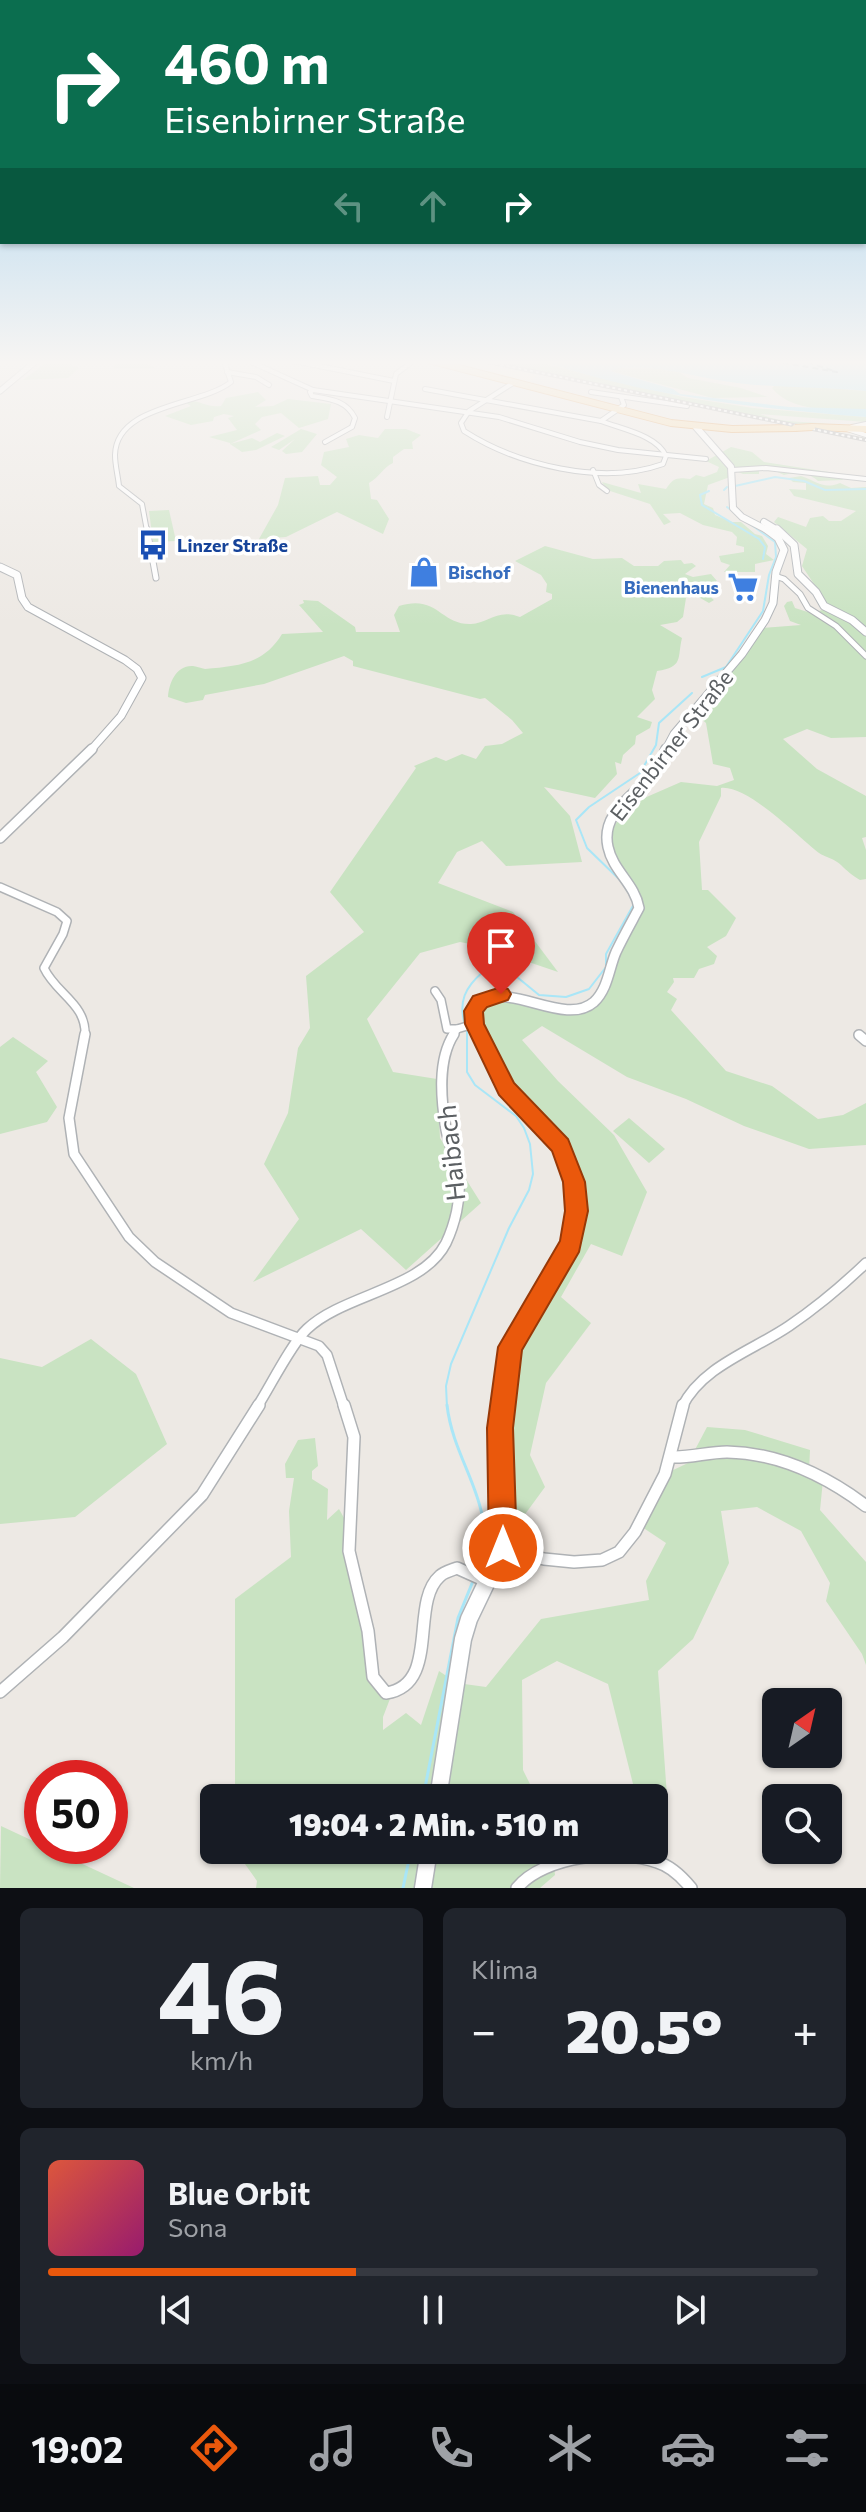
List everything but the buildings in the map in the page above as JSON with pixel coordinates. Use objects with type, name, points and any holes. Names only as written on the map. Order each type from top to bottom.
[{"type":"main road","points":[[717,449],[724,455],[732,470]]},
{"type":"main road","name":"Eisenbirner Straße","points":[[465,1027],[473,1017],[476,1006],[491,996],[509,995],[567,1008],[586,1006],[599,998],[615,954],[639,908],[635,890],[609,855],[606,841],[611,818],[621,803],[656,770],[675,731],[744,650],[773,603],[775,576],[784,553],[782,544],[732,506],[732,470]]},
{"type":"main road","points":[[747,520],[756,518],[780,531],[796,548],[798,574],[816,592],[824,606],[866,632]]},
{"type":"main road","points":[[440,1784],[463,1639],[481,1578],[503,1548],[500,1428],[510,1347],[571,1244],[575,1227],[576,1194],[561,1146],[506,1089],[465,1027]]},
{"type":"main road","points":[[423,1888],[427,1864]]},
{"type":"street","points":[[116,449],[119,486],[142,504],[156,578]]},
{"type":"street","points":[[504,449],[593,470],[646,471],[663,464],[666,457],[663,449]]},
{"type":"street","points":[[621,449],[666,457],[706,459]]},
{"type":"street","points":[[732,470],[766,468],[866,479]]},
{"type":"street","points":[[593,470],[599,485],[607,491]]},
{"type":"street","points":[[0,567],[17,575],[22,598],[28,607],[125,660],[137,669],[142,678],[128,705],[99,741],[0,838]]},
{"type":"street","points":[[775,576],[800,594],[808,608],[866,653]]},
{"type":"street","points":[[0,887],[57,912],[67,921],[67,930],[47,956],[44,968],[49,979],[70,999],[86,1022],[84,1050],[69,1118],[71,1143],[79,1163],[129,1237],[155,1262],[231,1313],[324,1350],[350,1422],[355,1450],[349,1551],[368,1631],[373,1677],[386,1693],[399,1691],[413,1675],[430,1594],[439,1576],[457,1568],[481,1578]]},
{"type":"street","points":[[435,991],[441,1000],[447,1029],[465,1027]]},
{"type":"street","name":"Haibach","points":[[0,1692],[53,1646],[195,1503],[298,1341],[313,1324],[338,1308],[415,1275],[437,1256],[448,1239],[457,1211],[459,1178],[446,1130],[442,1069],[446,1046],[465,1027]]},
{"type":"street","points":[[503,1548],[539,1561],[610,1557],[640,1524],[671,1457],[671,1441],[678,1416],[697,1386],[715,1371],[816,1307],[866,1263]]},
{"type":"street","points":[[671,1457],[730,1451],[750,1454],[815,1474],[866,1506]]},
{"type":"street","points":[[517,1888],[538,1868],[562,1862],[600,1859],[651,1860],[676,1873],[691,1888]]},
{"type":"green space","points":[[284,449],[304,449],[286,454],[282,451]]},
{"type":"green space","points":[[404,449],[369,483],[371,499],[377,500],[389,519],[383,534],[337,512],[286,537],[259,539],[278,505],[285,478],[318,476],[320,485],[330,485],[337,477],[321,465],[324,452]]},
{"type":"green space","points":[[727,449],[740,449],[752,452],[764,462],[848,475],[842,480],[818,481],[802,474],[784,475],[773,470],[743,474],[731,469],[730,477],[708,485],[704,504],[713,508],[715,515],[741,522],[762,536],[768,546],[766,554],[774,560],[755,564],[755,572],[724,572],[730,565],[721,562],[719,556],[744,552],[744,547],[736,545],[737,537],[732,532],[703,525],[680,513],[663,514],[671,522],[664,525],[650,504],[607,490],[602,482],[641,493],[638,484],[666,489],[676,479],[690,479],[696,475],[704,477],[717,472],[719,467],[706,461]]},
{"type":"green space","points":[[801,476],[824,485],[840,483],[851,488],[866,487],[866,737],[831,738],[807,729],[783,739],[817,769],[866,796],[866,837],[862,838],[866,850],[866,879],[860,880],[839,863],[819,853],[745,794],[721,788],[721,796],[699,842],[702,890],[708,890],[736,918],[726,936],[707,947],[717,956],[714,964],[699,969],[694,978],[673,978],[674,982],[667,992],[677,999],[671,1010],[726,1071],[772,1086],[818,1119],[843,1115],[866,1103],[866,1145],[809,1149],[744,1126],[686,1099],[627,1077],[542,1026],[522,1040],[558,1081],[614,1135],[647,1192],[622,1256],[591,1244],[561,1297],[591,1323],[546,1383],[530,1455],[545,1487],[515,1528],[505,1492],[503,1439],[514,1346],[529,1319],[570,1267],[584,1225],[570,1150],[513,1092],[496,1062],[480,1018],[488,1004],[506,999],[592,1008],[643,908],[637,889],[612,854],[611,832],[626,806],[681,782],[717,786],[734,780],[730,768],[713,764],[706,723],[695,713],[761,628],[801,625],[790,621],[784,606],[787,602],[792,601],[795,608],[811,613],[830,608],[802,566],[807,549],[774,522],[778,517],[806,527],[810,518],[823,516],[829,521],[841,521],[856,511],[794,496],[789,489],[806,490],[806,483],[793,482],[789,478]]},
{"type":"green space","points":[[169,510],[176,541],[153,542],[149,511]]},
{"type":"green space","points":[[545,546],[593,559],[622,558],[634,566],[658,566],[664,561],[681,560],[684,564],[696,566],[685,574],[693,577],[711,574],[717,581],[711,584],[715,592],[705,588],[708,591],[705,593],[714,600],[709,603],[695,595],[686,598],[683,617],[677,622],[660,625],[682,638],[678,660],[672,667],[657,671],[652,690],[655,699],[637,717],[652,722],[650,728],[636,736],[635,744],[623,755],[621,764],[615,762],[617,774],[595,798],[544,787],[570,816],[582,862],[506,866],[482,841],[457,852],[438,883],[513,912],[558,972],[460,942],[420,953],[367,1019],[393,1072],[437,1079],[440,1138],[481,1203],[406,1270],[361,1229],[253,1282],[299,1219],[264,1164],[288,1113],[298,1048],[310,1028],[306,976],[364,932],[330,892],[416,768],[414,766],[436,757],[446,761],[462,754],[476,759],[485,746],[502,744],[523,733],[485,698],[353,666],[353,661],[344,656],[264,684],[205,695],[203,700],[186,703],[168,697],[170,686],[178,672],[187,666],[205,669],[249,662],[267,652],[282,634],[323,632],[299,605],[304,603],[303,600],[318,601],[355,627],[356,632],[400,632],[394,615],[399,606],[412,603],[431,607],[461,623],[477,623],[505,614],[520,617],[552,599],[552,594],[546,592],[547,584],[541,575],[515,561]]},
{"type":"green space","points":[[13,1037],[48,1061],[36,1072],[57,1107],[47,1122],[0,1134],[0,1047]]},
{"type":"green space","points":[[629,1118],[665,1149],[649,1163],[613,1131]]},
{"type":"green space","points":[[91,1339],[136,1374],[167,1444],[75,1517],[0,1524],[0,1358],[42,1367]]},
{"type":"green space","points":[[707,1427],[745,1430],[810,1450],[809,1472],[823,1480],[820,1510],[866,1562],[866,1665],[862,1654],[826,1601],[830,1583],[801,1531],[757,1507],[721,1511],[729,1563],[693,1639],[658,1671],[666,1784],[633,1784],[608,1684],[557,1661],[522,1680],[523,1770],[530,1784],[235,1784],[235,1599],[291,1557],[289,1511],[294,1478],[286,1478],[285,1464],[298,1440],[315,1438],[318,1466],[312,1471],[312,1479],[328,1489],[327,1520],[339,1509],[348,1525],[379,1684],[393,1691],[383,1717],[383,1730],[406,1713],[421,1725],[439,1671],[457,1683],[486,1687],[541,1619],[649,1600],[646,1581],[666,1543],[639,1525],[667,1473],[688,1463]]},
{"type":"green space","points":[[1,1826],[24,1837],[24,1864],[83,1864],[134,1888],[0,1888]]},
{"type":"green space","points":[[245,1864],[554,1864],[555,1875],[540,1888],[256,1888],[257,1881]]},
{"type":"waterway","name":"Haibach","points":[[735,486],[775,477],[804,481],[825,490],[866,489]]},
{"type":"waterway","name":"Haibach","points":[[724,490],[727,487]]},
{"type":"waterway","name":"Haibach","points":[[709,491],[700,495],[702,505],[759,539],[765,547],[763,559]]},
{"type":"waterway","points":[[702,677],[726,667],[763,611],[769,575],[776,557],[775,542],[727,507]]},
{"type":"waterway","points":[[620,880],[587,848],[576,820],[589,807],[640,773],[656,745],[659,723],[692,693]]},
{"type":"waterway","points":[[517,977],[539,995],[566,997],[589,989],[606,967],[606,954],[634,904]]},
{"type":"waterway","points":[[465,1025],[462,1009],[465,996],[483,972]]},
{"type":"waterway","points":[[447,1407],[446,1386],[451,1364],[509,1228],[529,1190],[533,1174],[530,1144],[524,1128],[516,1116],[475,1085],[467,1072],[467,1031]]},
{"type":"waterway","points":[[447,1405],[451,1427],[474,1487],[484,1527],[484,1548],[478,1572]]},
{"type":"waterway","points":[[426,1784],[458,1618],[473,1581]]},
{"type":"waterway","points":[[403,1888],[408,1864]]},
{"type":"place","name":"Linzer Straße","points":[[153,545]]},
{"type":"place","name":"Bischof","points":[[424,572]]},
{"type":"place","name":"Bienenhaus","points":[[743,587]]},
{"type":"route","points":[[501,994],[480,1001],[474,1011],[474,1024],[506,1089],[561,1146],[574,1182],[577,1211],[571,1244],[514,1335],[510,1347],[500,1428],[503,1548]]}]
